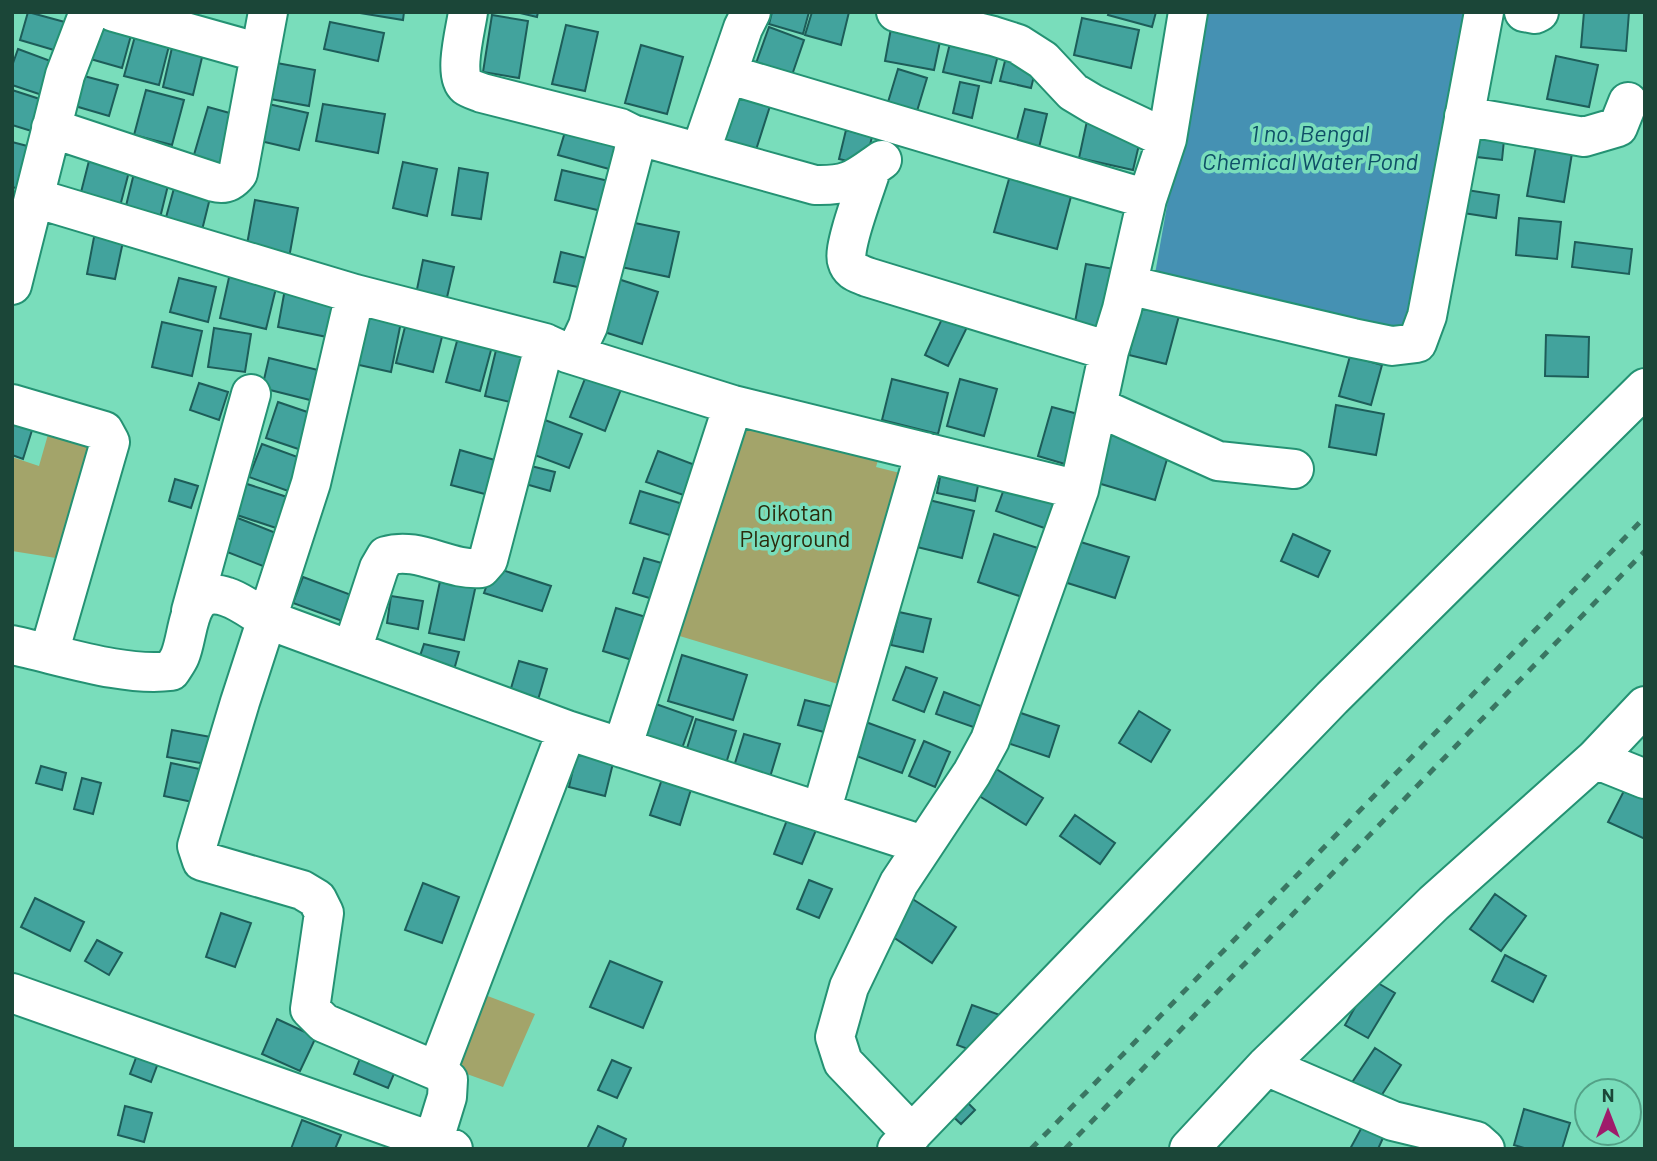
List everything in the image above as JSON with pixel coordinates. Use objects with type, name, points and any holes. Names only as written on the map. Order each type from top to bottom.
[{"type":"street","points":[[12,285],[65,75],[89,12]]},
{"type":"street","points":[[114,12],[260,52]]},
{"type":"street","points":[[51,128],[223,184],[232,180],[238,173],[268,12]]},
{"type":"street","points":[[468,12],[460,67],[460,78],[466,87],[620,128],[632,134],[815,185],[850,183],[922,132]]},
{"type":"street","points":[[700,153],[751,12]]},
{"type":"street","points":[[896,12],[1018,44],[1044,60],[1073,92],[1167,139]]},
{"type":"street","points":[[1188,12],[1167,139],[1147,200],[1128,285],[1109,351],[1079,490],[990,740],[972,773],[899,883],[849,987],[835,1037],[843,1062],[905,1142],[1332,698],[1645,388]]},
{"type":"street","points":[[1128,285],[1392,346],[1417,343],[1427,316],[1484,12]]},
{"type":"street","points":[[1524,12],[1539,12]]},
{"type":"street","points":[[727,74],[1147,200]]},
{"type":"street","points":[[1464,116],[1584,137],[1618,127],[1628,102]]},
{"type":"street","points":[[556,348],[580,343],[588,326],[633,154],[635,144],[632,134]]},
{"type":"street","points":[[872,167],[848,243],[845,259],[852,271],[867,278],[1109,351]]},
{"type":"street","points":[[35,198],[355,295],[556,348],[733,405],[1079,490]]},
{"type":"street","points":[[12,993],[439,1147],[448,1080],[438,1070],[324,1023],[310,1009],[324,913],[317,899],[302,890],[202,861],[197,846],[266,619],[311,483],[355,295]]},
{"type":"street","points":[[352,650],[379,568],[386,556],[398,552],[412,553],[466,570],[481,568],[488,560],[556,348]]},
{"type":"street","points":[[12,404],[104,431],[110,442],[30,649],[127,670],[156,673],[171,671],[180,657],[251,394]]},
{"type":"street","points":[[622,748],[733,405]]},
{"type":"street","points":[[1098,407],[1217,461],[1294,469]]},
{"type":"street","points":[[821,812],[925,452]]},
{"type":"street","points":[[191,611],[198,599],[212,594],[228,597],[266,619],[567,730],[923,845]]},
{"type":"street","points":[[1188,1149],[1266,1066],[1434,903],[1595,759],[1645,706]]},
{"type":"street","points":[[438,1070],[567,730]]},
{"type":"street","points":[[1595,759],[1645,779]]},
{"type":"street","points":[[1266,1066],[1393,1121],[1476,1141],[1485,1149]]},
{"type":"green space","name":"Oikotan Playground","points":[[742,391],[887,428],[876,467],[904,474],[838,684],[673,634]]},
{"type":"green space","points":[[55,410],[124,432],[81,562],[12,551],[12,457],[39,466]]},
{"type":"green space","points":[[485,995],[535,1014],[503,1087],[453,1069]]},
{"type":"water","name":"1 no. Bengal Chemical Water Pond","points":[[1201,12],[1473,12],[1406,331],[1155,274]]},
{"type":"building","points":[[28,12],[72,24],[64,53],[20,40]]},
{"type":"building","points":[[354,12],[404,12],[403,20]]},
{"type":"building","points":[[516,12],[538,12],[537,17]]},
{"type":"building","points":[[772,12],[809,12],[803,34],[769,24]]},
{"type":"building","points":[[812,12],[849,12],[841,45],[805,35]]},
{"type":"building","points":[[1109,12],[1156,12],[1152,27],[1108,15]]},
{"type":"building","points":[[1584,12],[1629,12],[1626,51],[1581,47]]},
{"type":"building","points":[[492,15],[528,21],[519,78],[483,72]]},
{"type":"building","points":[[98,18],[133,28],[122,68],[87,58]]},
{"type":"building","points":[[1082,18],[1139,30],[1131,68],[1074,55]]},
{"type":"building","points":[[330,22],[384,33],[378,61],[324,49]]},
{"type":"building","points":[[892,23],[942,32],[934,70],[885,61]]},
{"type":"building","points":[[566,25],[598,32],[585,91],[552,84]]},
{"type":"building","points":[[769,27],[804,40],[791,78],[755,66]]},
{"type":"building","points":[[137,29],[171,38],[159,85],[124,76]]},
{"type":"building","points":[[952,35],[1000,47],[991,83],[943,72]]},
{"type":"building","points":[[174,39],[205,45],[193,95],[163,87]]},
{"type":"building","points":[[641,45],[683,57],[667,114],[625,103]]},
{"type":"building","points":[[18,49],[56,63],[45,96],[12,85],[12,66]]},
{"type":"building","points":[[1007,53],[1038,60],[1031,88],[1000,81]]},
{"type":"building","points":[[1556,56],[1598,65],[1589,107],[1547,99]]},
{"type":"building","points":[[266,61],[315,70],[309,106],[259,97]]},
{"type":"building","points":[[898,69],[927,78],[914,121],[885,112]]},
{"type":"building","points":[[84,76],[118,85],[109,116],[75,106]]},
{"type":"building","points":[[960,82],[979,86],[972,118],[953,113]]},
{"type":"building","points":[[12,90],[49,102],[38,133],[12,125]]},
{"type":"building","points":[[146,90],[184,100],[172,145],[134,135]]},
{"type":"building","points":[[736,92],[771,103],[755,153],[720,143]]},
{"type":"building","points":[[264,103],[308,113],[299,150],[256,140]]},
{"type":"building","points":[[323,104],[385,114],[378,153],[316,141]]},
{"type":"building","points":[[208,107],[244,117],[228,175],[191,165]]},
{"type":"building","points":[[1025,109],[1047,114],[1038,152],[1015,147]]},
{"type":"building","points":[[1087,121],[1142,132],[1133,170],[1079,158]]},
{"type":"building","points":[[568,122],[629,138],[620,172],[558,155]]},
{"type":"building","points":[[1480,128],[1505,130],[1502,160],[1477,157]]},
{"type":"building","points":[[846,130],[872,137],[865,165],[839,159]]},
{"type":"building","points":[[1538,135],[1574,141],[1564,202],[1527,196]]},
{"type":"building","points":[[12,142],[35,148],[23,190],[12,187]]},
{"type":"building","points":[[91,153],[131,164],[118,214],[78,204]]},
{"type":"building","points":[[403,162],[437,169],[427,216],[393,208]]},
{"type":"building","points":[[136,165],[171,173],[159,222],[124,214]]},
{"type":"building","points":[[459,168],[488,173],[481,219],[452,215]]},
{"type":"building","points":[[562,170],[617,183],[610,213],[555,200]]},
{"type":"building","points":[[1011,172],[1073,189],[1057,249],[994,232]]},
{"type":"building","points":[[176,181],[212,190],[202,230],[165,221]]},
{"type":"building","points":[[1454,188],[1499,195],[1496,218],[1450,211]]},
{"type":"building","points":[[255,200],[298,208],[289,258],[246,250]]},
{"type":"building","points":[[1519,218],[1561,222],[1557,259],[1516,255]]},
{"type":"building","points":[[630,222],[679,232],[669,277],[621,267]]},
{"type":"building","points":[[95,232],[124,237],[115,279],[87,274]]},
{"type":"building","points":[[1575,242],[1632,249],[1629,274],[1572,267]]},
{"type":"building","points":[[561,252],[594,260],[587,289],[554,282]]},
{"type":"building","points":[[423,260],[454,267],[445,306],[415,299]]},
{"type":"building","points":[[1086,264],[1114,269],[1102,328],[1075,322]]},
{"type":"building","points":[[230,273],[277,284],[266,329],[220,318]]},
{"type":"building","points":[[612,277],[658,292],[642,344],[595,329]]},
{"type":"building","points":[[179,278],[216,287],[208,322],[170,312]]},
{"type":"building","points":[[285,289],[334,298],[327,337],[278,327]]},
{"type":"building","points":[[1142,302],[1180,312],[1166,364],[1129,355]]},
{"type":"building","points":[[949,304],[973,315],[948,366],[925,355]]},
{"type":"building","points":[[359,314],[401,322],[391,372],[350,363]]},
{"type":"building","points":[[162,322],[202,331],[192,376],[152,367]]},
{"type":"building","points":[[406,323],[443,333],[433,372],[396,363]]},
{"type":"building","points":[[214,328],[251,334],[245,372],[208,367]]},
{"type":"building","points":[[460,330],[494,339],[480,391],[446,382]]},
{"type":"building","points":[[1546,335],[1589,337],[1588,377],[1545,376]]},
{"type":"building","points":[[497,346],[534,355],[523,405],[485,396]]},
{"type":"building","points":[[1350,356],[1382,365],[1371,405],[1339,396]]},
{"type":"building","points":[[269,358],[330,373],[322,403],[262,388]]},
{"type":"building","points":[[588,371],[623,384],[605,431],[570,417]]},
{"type":"building","points":[[892,379],[948,393],[938,434],[882,420]]},
{"type":"building","points":[[960,379],[997,389],[984,436],[947,426]]},
{"type":"building","points":[[199,383],[228,392],[219,420],[190,410]]},
{"type":"building","points":[[278,402],[322,417],[310,453],[266,438]]},
{"type":"building","points":[[1336,405],[1384,414],[1376,455],[1329,447]]},
{"type":"building","points":[[1052,407],[1089,417],[1075,467],[1038,456]]},
{"type":"building","points":[[12,417],[34,424],[23,459],[12,455]]},
{"type":"building","points":[[537,417],[582,434],[569,468],[524,451]]},
{"type":"building","points":[[1106,430],[1170,449],[1155,500],[1091,481]]},
{"type":"building","points":[[262,444],[303,459],[291,492],[249,477]]},
{"type":"building","points":[[460,450],[505,463],[496,497],[451,485]]},
{"type":"building","points":[[658,451],[703,468],[692,498],[646,482]]},
{"type":"building","points":[[943,462],[981,470],[975,501],[937,493]]},
{"type":"building","points":[[527,465],[555,472],[550,491],[522,483]]},
{"type":"building","points":[[1008,478],[1062,498],[1050,530],[996,511]]},
{"type":"building","points":[[175,479],[198,486],[191,508],[169,501]]},
{"type":"building","points":[[238,481],[287,497],[276,528],[228,512]]},
{"type":"building","points":[[640,491],[686,505],[676,537],[630,523]]},
{"type":"building","points":[[925,499],[974,511],[962,558],[913,546]]},
{"type":"building","points":[[230,515],[281,535],[268,568],[217,548]]},
{"type":"building","points":[[994,534],[1047,551],[1031,600],[978,582]]},
{"type":"building","points":[[1293,534],[1330,551],[1318,577],[1281,561]]},
{"type":"building","points":[[1071,539],[1129,557],[1115,598],[1058,580]]},
{"type":"building","points":[[644,558],[679,568],[669,604],[633,593]]},
{"type":"building","points":[[493,567],[551,586],[542,611],[484,593]]},
{"type":"building","points":[[442,572],[477,580],[464,640],[429,633]]},
{"type":"building","points":[[303,577],[354,596],[345,622],[293,603]]},
{"type":"building","points":[[391,596],[423,601],[418,629],[387,623]]},
{"type":"building","points":[[616,608],[659,621],[645,664],[603,651]]},
{"type":"building","points":[[899,612],[931,619],[923,652],[891,645]]},
{"type":"building","points":[[424,644],[459,652],[452,677],[416,668]]},
{"type":"building","points":[[682,655],[747,675],[733,720],[668,701]]},
{"type":"building","points":[[519,661],[547,669],[535,710],[507,702]]},
{"type":"building","points":[[906,667],[937,678],[924,712],[893,700]]},
{"type":"building","points":[[944,692],[986,708],[979,729],[936,714]]},
{"type":"building","points":[[805,700],[838,708],[831,734],[798,725]]},
{"type":"building","points":[[653,703],[693,717],[679,757],[639,743]]},
{"type":"building","points":[[1009,709],[1059,726],[1049,757],[999,740]]},
{"type":"building","points":[[1139,711],[1170,730],[1151,762],[1119,743]]},
{"type":"building","points":[[696,719],[736,731],[724,770],[684,758]]},
{"type":"building","points":[[863,721],[915,740],[902,773],[851,754]]},
{"type":"building","points":[[172,730],[222,739],[217,766],[167,757]]},
{"type":"building","points":[[744,734],[780,744],[767,787],[731,776]]},
{"type":"building","points":[[924,741],[950,752],[935,787],[909,776]]},
{"type":"building","points":[[578,747],[615,755],[605,796],[569,787]]},
{"type":"building","points":[[171,763],[209,771],[202,804],[164,796]]},
{"type":"building","points":[[41,766],[66,773],[62,790],[36,783]]},
{"type":"building","points":[[993,767],[1043,798],[1026,825],[976,794]]},
{"type":"building","points":[[663,776],[692,786],[680,825],[650,815]]},
{"type":"building","points":[[82,778],[101,783],[93,814],[74,809]]},
{"type":"building","points":[[1628,783],[1645,792],[1645,839],[1608,822]]},
{"type":"building","points":[[792,807],[821,818],[802,864],[774,854]]},
{"type":"building","points":[[1075,815],[1115,843],[1100,864],[1060,836]]},
{"type":"building","points":[[809,880],[832,889],[819,918],[797,909]]},
{"type":"building","points":[[423,883],[459,897],[442,943],[405,930]]},
{"type":"building","points":[[1495,894],[1526,916],[1501,951],[1470,929]]},
{"type":"building","points":[[35,898],[84,922],[70,951],[21,927]]},
{"type":"building","points":[[911,898],[956,927],[932,963],[887,933]]},
{"type":"building","points":[[221,913],[251,923],[235,967],[206,957]]},
{"type":"building","points":[[97,940],[122,953],[109,975],[85,961]]},
{"type":"building","points":[[1505,955],[1546,976],[1533,1002],[1492,981]]},
{"type":"building","points":[[610,961],[662,982],[643,1028],[590,1007]]},
{"type":"building","points":[[1371,979],[1395,993],[1368,1038],[1345,1025]]},
{"type":"building","points":[[972,1005],[1000,1015],[984,1055],[957,1045]]},
{"type":"building","points":[[277,1019],[316,1037],[300,1071],[262,1054]]},
{"type":"building","points":[[140,1047],[161,1055],[151,1082],[130,1074]]},
{"type":"building","points":[[364,1048],[399,1062],[388,1088],[354,1074]]},
{"type":"building","points":[[1375,1048],[1401,1065],[1376,1104],[1349,1087]]},
{"type":"building","points":[[612,1060],[631,1068],[617,1098],[598,1090]]},
{"type":"building","points":[[960,1095],[975,1110],[961,1124],[946,1110]]},
{"type":"building","points":[[125,1106],[152,1113],[144,1142],[118,1135]]},
{"type":"building","points":[[1524,1109],[1570,1123],[1562,1149],[1528,1149],[1514,1145]]},
{"type":"building","points":[[302,1120],[341,1135],[335,1149],[291,1149]]},
{"type":"building","points":[[598,1126],[626,1139],[622,1149],[587,1149]]},
{"type":"building","points":[[1362,1127],[1383,1138],[1378,1149],[1350,1149]]},
{"type":"railway","points":[[1031,1149],[1645,517]]},
{"type":"railway","points":[[1065,1149],[1645,551]]}]
